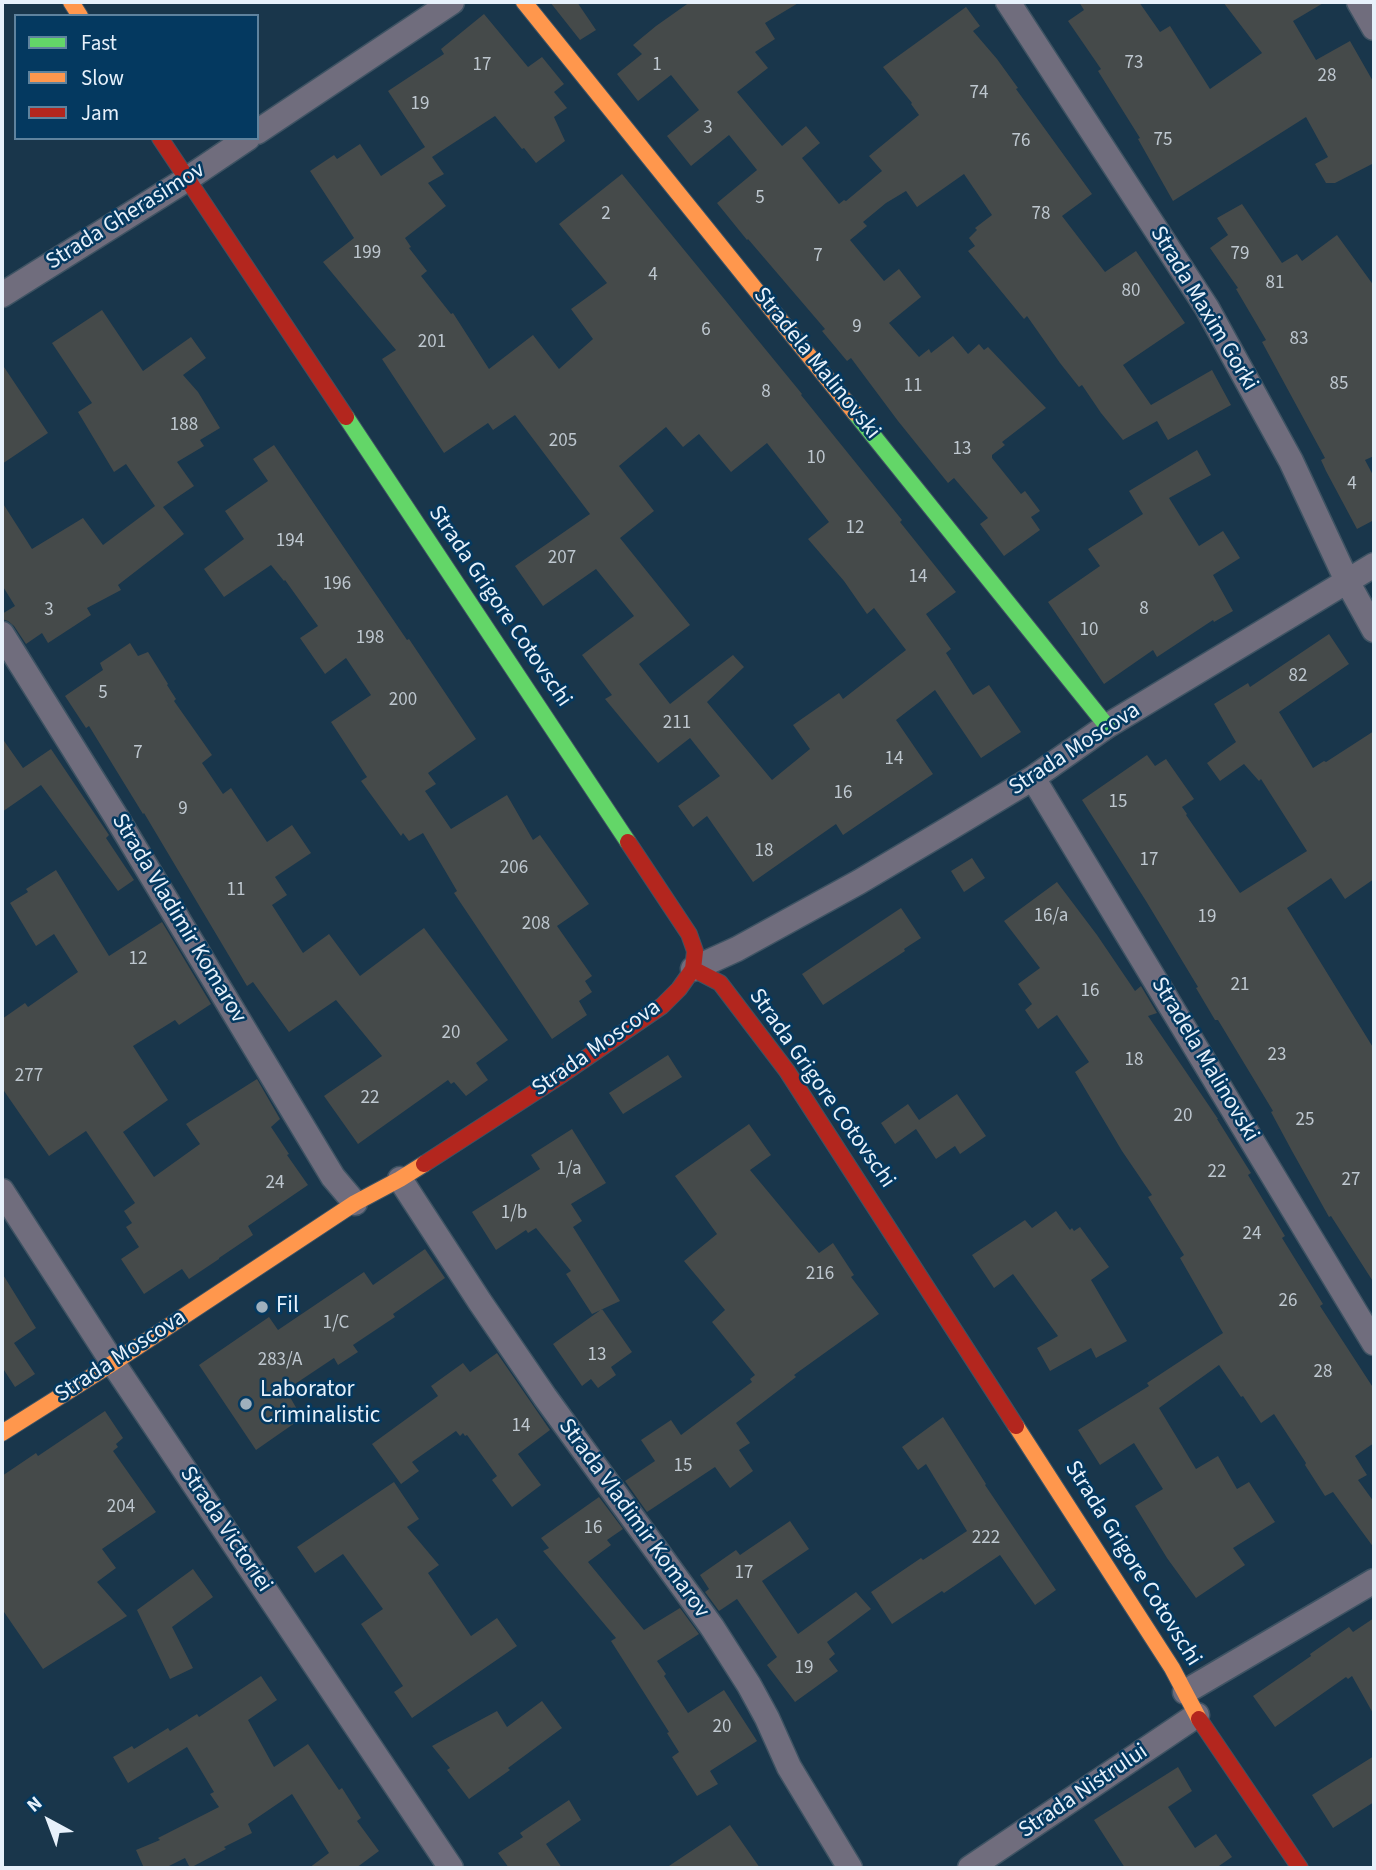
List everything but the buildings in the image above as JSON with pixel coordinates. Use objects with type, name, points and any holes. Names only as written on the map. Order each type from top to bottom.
[{"type":"street","points":[[259,131],[452,2]]},
{"type":"street","name":"Stradela Malinovski","points":[[524,2],[1107,726]]},
{"type":"street","name":"Strada Maxim Gorki","points":[[1008,2],[1207,308],[1291,461],[1348,583],[1374,630]]},
{"type":"street","points":[[1359,2],[1374,28]]},
{"type":"street","name":"Strada Grigore Cotovschi","points":[[161,140],[689,934],[695,951],[693,969],[719,983],[787,1071],[1172,1668],[1197,1715],[1300,1868]]},
{"type":"street","name":"Strada Gherasimov","points":[[2,295],[245,140]]},
{"type":"street","name":"Strada Moscova","points":[[2,1433],[355,1203],[400,1179],[557,1078],[662,1006],[679,989],[693,969],[737,949],[859,882],[1033,778],[1107,726],[1374,565]]},
{"type":"street","name":"Strada Vladimir Komarov","points":[[2,634],[115,815],[333,1177],[355,1203]]},
{"type":"street","name":"Stradela Malinovski","points":[[1033,778],[1374,1343]]},
{"type":"street","name":"Strada Vladimir Komarov","points":[[400,1179],[545,1397],[712,1627],[749,1685],[789,1767],[850,1868]]},
{"type":"street","name":"Strada Victoriei","points":[[2,1191],[113,1363],[451,1868]]},
{"type":"street","points":[[1185,1692],[1374,1581]]},
{"type":"street","name":"Strada Nistrului","points":[[970,1868],[1197,1715]]},
{"type":"traffic: fast","points":[[855,413],[1107,726]]},
{"type":"traffic: fast","points":[[346,417],[628,842]]},
{"type":"traffic: slow","points":[[71,2],[79,14]]},
{"type":"traffic: slow","points":[[524,2],[855,413]]},
{"type":"traffic: slow","points":[[2,1433],[355,1203],[424,1164]]},
{"type":"traffic: slow","points":[[1016,1426],[1172,1668],[1199,1719]]},
{"type":"traffic: jam","points":[[161,140],[346,417]]},
{"type":"traffic: jam","points":[[424,1164],[662,1006],[679,989],[693,969],[695,951],[689,934],[628,842]]},
{"type":"traffic: jam","points":[[693,969],[720,983],[787,1071],[1016,1426]]},
{"type":"traffic: jam","points":[[1199,1719],[1300,1868]]},
{"type":"place","name":"Fil","points":[[262,1307]]},
{"type":"place","name":"Laborator Criminalistic","points":[[246,1404]]}]
